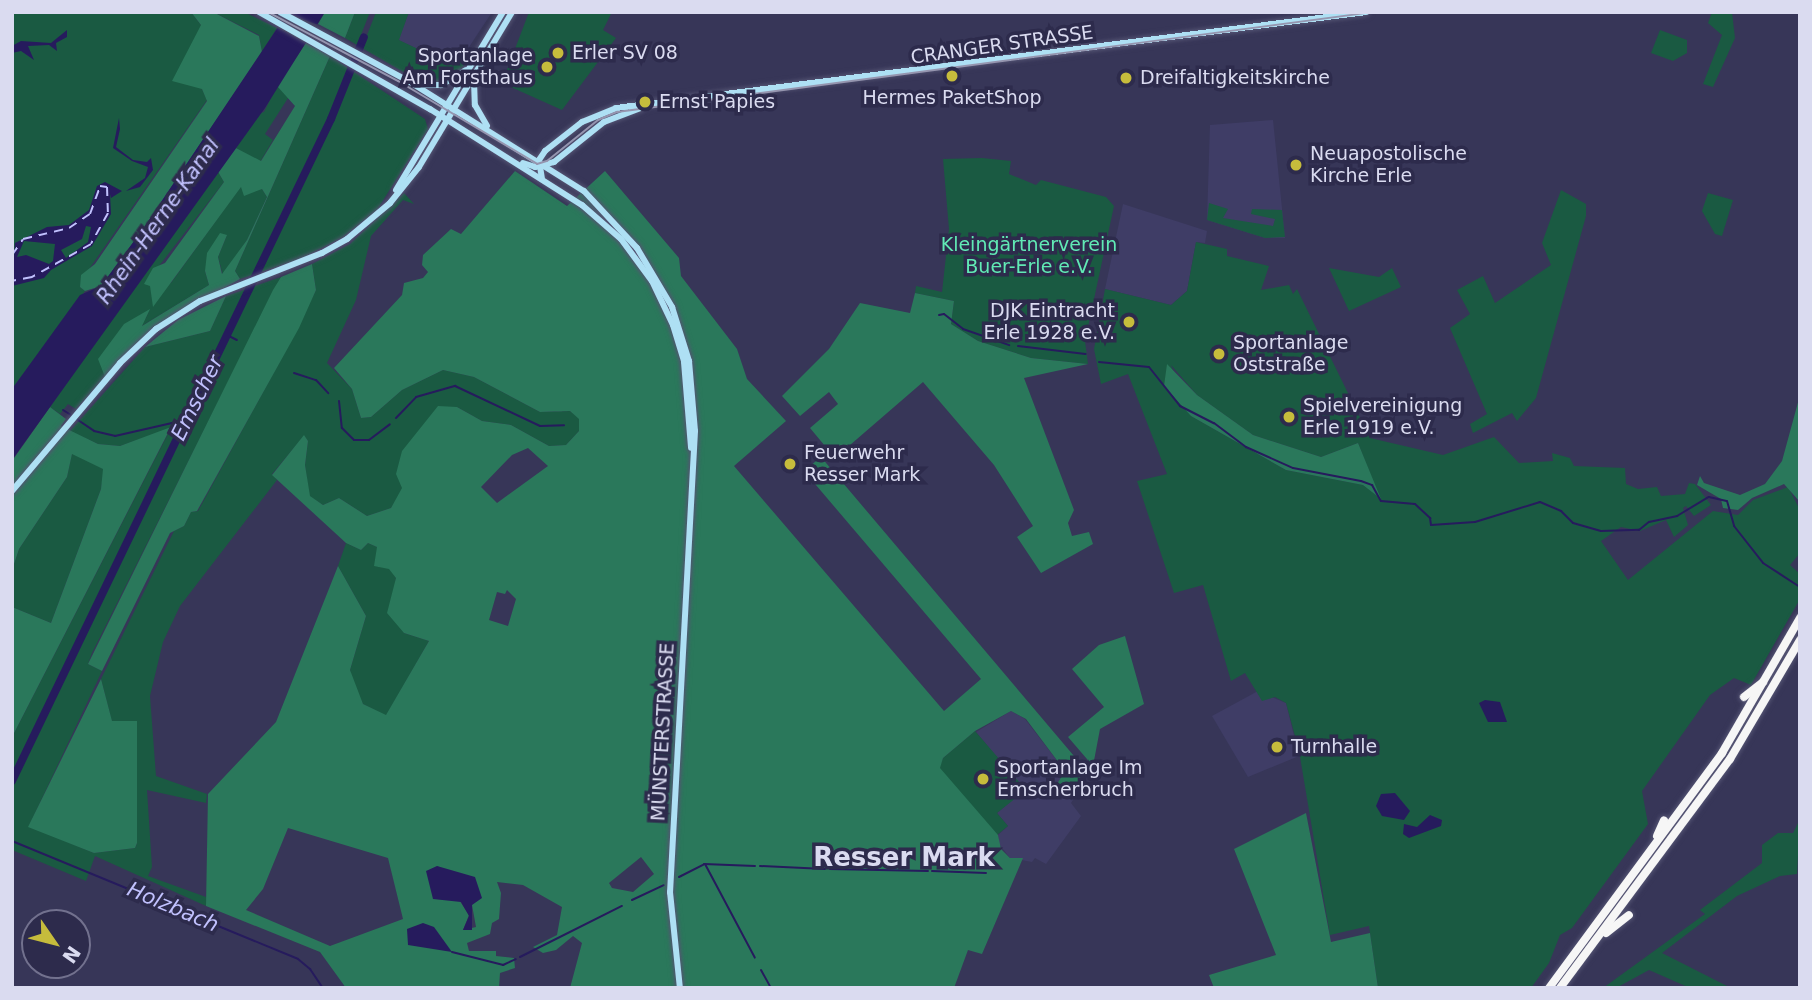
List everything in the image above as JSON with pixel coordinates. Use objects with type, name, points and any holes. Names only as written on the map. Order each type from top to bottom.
[{"type":"highway","points":[[1549,988],[1722,753],[1768,678],[1800,618]]},
{"type":"highway","points":[[1560,988],[1730,759],[1800,640]]},
{"type":"highway","points":[[1744,697],[1768,678]]},
{"type":"highway","points":[[1647,856],[1664,820]]},
{"type":"highway","points":[[1595,942],[1629,915]]},
{"type":"main road","name":"MÜNSTERSTRASSE","points":[[259,12],[319,42],[441,116],[541,179],[614,232],[657,289],[682,353],[692,478]]},
{"type":"main road","name":"MÜNSTERSTRASSE","points":[[280,12],[455,108],[567,179],[625,233],[672,307],[692,376],[692,478],[670,892],[680,988]]},
{"type":"main road","points":[[380,211],[503,12]]},
{"type":"main road","points":[[12,491],[73,417],[156,329],[200,301],[271,274],[347,239],[380,211],[419,167],[512,12]]},
{"type":"main road","name":"CRANGER STRASSE","points":[[542,164],[545,151],[594,115],[1366,12]]},
{"type":"main road","points":[[410,82],[441,85],[468,69]]},
{"type":"main road","points":[[475,75],[475,105],[490,130]]},
{"type":"main road","name":"CRANGER STRASSE","points":[[542,164],[559,158],[604,122],[643,108]]},
{"type":"main road","points":[[530,154],[545,151]]},
{"type":"main road","points":[[559,158],[567,179]]},
{"type":"main road","points":[[515,162],[542,164],[541,179]]},
{"type":"shaded area","points":[[409,12],[492,12],[462,58],[441,60],[398,40]]},
{"type":"shaded area","points":[[1273,120],[1285,238],[1265,238],[1207,220],[1210,125]]},
{"type":"shaded area","points":[[1123,204],[1207,231],[1205,243],[1196,242],[1187,291],[1171,305],[1105,289]]},
{"type":"shaded area","points":[[1258,691],[1286,703],[1299,756],[1248,777],[1212,716]]},
{"type":"shaded area","points":[[1011,711],[1025,719],[1065,771],[1058,784],[1082,786],[1071,803],[1081,816],[1046,864],[1035,858],[1032,862],[1010,858],[999,844],[998,835],[1008,826],[997,813],[1024,790],[976,732]]},
{"type":"green space","points":[[12,12],[191,12],[201,25],[202,89],[207,100],[87,272],[80,287],[85,291],[12,389]]},
{"type":"green space","points":[[191,12],[213,12],[259,36],[262,52],[143,229],[101,286],[85,291],[80,287],[81,275],[95,264],[207,101],[202,89],[172,81],[201,25]]},
{"type":"green space","points":[[213,12],[244,12],[277,28],[262,52],[259,35]]},
{"type":"green space","points":[[325,12],[355,12],[345,38],[318,24]]},
{"type":"green space","points":[[355,12],[370,12],[357,45],[345,38]]},
{"type":"green space","points":[[376,12],[409,12],[399,40],[441,60],[462,58],[467,63],[447,81],[424,84],[362,48]]},
{"type":"green space","name":"Sportanlage Am Forsthaus","points":[[529,12],[612,12],[603,30],[616,38],[562,110],[502,83]]},
{"type":"green space","points":[[1712,12],[1732,12],[1735,38],[1713,87],[1703,84],[1722,35],[1708,23]]},
{"type":"green space","points":[[1660,30],[1687,40],[1687,53],[1673,61],[1651,53]]},
{"type":"green space","points":[[306,43],[330,56],[235,271],[240,279],[152,328],[105,377],[98,359],[124,324],[150,309],[142,326],[209,285],[205,271],[207,253],[220,233],[227,235],[218,257],[222,274],[247,240],[267,197],[262,189],[244,196],[241,187],[153,307],[150,286],[144,284],[153,268],[165,263],[224,182],[217,170],[234,147],[261,161],[295,106],[277,86]]},
{"type":"green space","points":[[330,56],[425,119],[428,129],[377,210],[343,237],[300,259],[240,279],[235,271]]},
{"type":"green space","points":[[277,86],[290,95],[265,134],[273,140],[260,162],[234,147],[258,114],[264,112]]},
{"type":"green space","name":"Kleingärtnerverein Buer-Erle e.V.","points":[[982,158],[1011,161],[1009,174],[1036,185],[1041,180],[1106,197],[1114,206],[1085,341],[1088,364],[1031,358],[978,341],[951,324],[954,301],[915,293],[916,286],[942,292],[949,229],[943,159]]},
{"type":"green space","points":[[217,170],[224,182],[145,284],[171,283],[241,186],[262,189],[267,197],[247,240],[223,275],[218,257],[227,235],[205,271],[209,285],[140,327],[150,311],[105,377],[76,409],[68,404],[60,414],[50,407]]},
{"type":"green space","points":[[515,171],[567,206],[605,171],[679,258],[681,276],[737,349],[747,379],[786,421],[734,466],[944,711],[981,679],[804,471],[821,457],[1085,769],[1078,775],[1085,783],[1082,786],[1057,784],[1065,771],[1026,719],[1011,711],[975,731],[943,758],[940,768],[998,835],[1001,849],[1010,858],[1023,858],[982,954],[968,950],[954,988],[570,988],[582,943],[573,936],[556,950],[543,953],[533,947],[557,935],[562,907],[523,885],[497,882],[501,893],[499,919],[492,923],[490,934],[467,943],[469,951],[496,951],[496,956],[514,958],[515,968],[500,973],[499,988],[346,988],[320,952],[206,906],[208,794],[276,722],[338,566],[366,616],[350,670],[363,704],[386,715],[429,641],[404,633],[387,613],[396,578],[389,569],[374,566],[377,547],[368,543],[361,550],[346,543],[272,475],[304,435],[308,441],[305,465],[310,496],[323,505],[339,498],[367,516],[391,508],[402,488],[396,474],[402,451],[438,406],[457,407],[482,421],[511,425],[549,446],[566,445],[579,431],[579,419],[570,411],[540,412],[474,377],[443,370],[402,390],[371,417],[361,418],[352,389],[334,368],[402,295],[404,283],[423,278],[428,272],[422,265],[423,255],[451,229],[461,234]],"holes":[[[528,448],[548,466],[497,503],[481,487],[512,455]],[[507,590],[516,599],[508,626],[489,620],[497,592],[505,594]],[[288,828],[388,858],[403,919],[330,946],[246,910],[263,889]],[[641,857],[654,874],[633,892],[612,888],[609,883]],[[437,866],[447,872],[472,905],[476,927],[463,930],[469,915]]]},
{"type":"green space","points":[[1561,190],[1586,204],[1586,216],[1536,398],[1517,421],[1512,413],[1473,433],[1470,424],[1487,414],[1450,328],[1470,314],[1457,290],[1483,276],[1495,303],[1551,265],[1542,243]]},
{"type":"green space","points":[[404,193],[414,204],[403,200],[371,236],[356,300],[327,363],[352,389],[361,418],[371,417],[402,390],[443,370],[474,377],[540,412],[570,411],[580,419],[579,431],[566,445],[549,446],[511,425],[482,421],[457,407],[391,508],[367,516],[339,498],[323,505],[309,496],[305,465],[308,441],[304,436],[272,474],[277,480],[180,606],[163,642],[150,696],[156,776],[207,794],[206,803],[147,790],[152,867],[148,876],[206,897],[206,906],[95,856],[86,881],[12,850],[12,737],[171,428],[120,446],[98,444],[70,431],[145,347],[210,331],[226,296],[281,277],[92,653],[88,664],[102,671],[29,826],[94,853],[135,848],[137,843],[137,721],[112,722],[101,679],[174,531],[184,526],[191,512],[198,511],[291,341],[316,290],[312,264],[350,244]]},
{"type":"green space","points":[[1708,193],[1733,200],[1722,236],[1715,234],[1702,211]]},
{"type":"green space","points":[[1209,203],[1228,209],[1223,218],[1273,226],[1275,219],[1251,214],[1252,209],[1282,210],[1285,237],[1265,238],[1207,220]]},
{"type":"green space","points":[[1196,242],[1227,249],[1227,256],[1269,266],[1261,290],[1289,285],[1293,294],[1297,289],[1370,438],[1443,455],[1494,437],[1519,463],[1553,461],[1552,453],[1570,458],[1574,466],[1625,468],[1626,484],[1638,489],[1657,487],[1661,496],[1685,494],[1689,483],[1695,484],[1711,505],[1694,516],[1686,506],[1683,508],[1688,525],[1674,537],[1666,520],[1640,531],[1621,527],[1601,541],[1628,580],[1713,511],[1738,515],[1753,500],[1788,487],[1800,510],[1800,553],[1790,565],[1800,574],[1800,599],[1751,685],[1734,678],[1710,695],[1642,791],[1648,824],[1572,928],[1560,935],[1549,963],[1531,988],[1378,988],[1369,926],[1330,935],[1299,751],[1286,703],[1275,697],[1262,701],[1245,673],[1231,681],[1203,585],[1174,593],[1137,481],[1167,474],[1128,374],[1101,384],[1094,349],[1105,289],[1171,305],[1187,291]],"holes":[[[1171,365],[1197,395],[1253,435],[1321,457],[1358,443],[1379,497],[1363,485],[1286,470],[1191,416]]]},
{"type":"green space","points":[[312,264],[316,290],[299,328],[197,511],[191,512],[184,526],[170,533],[102,671],[88,664],[273,290],[281,277]]},
{"type":"green space","points":[[1329,268],[1379,277],[1392,268],[1401,287],[1349,311]]},
{"type":"green space","points":[[915,293],[954,301],[951,324],[978,341],[1031,358],[1088,364],[1024,378],[1074,510],[1068,523],[1072,536],[1089,532],[1093,544],[1041,573],[1017,537],[1033,526],[994,465],[923,382],[835,458],[810,428],[838,404],[829,392],[800,416],[782,396],[829,349],[860,303],[910,313]]},
{"type":"green space","points":[[226,296],[210,331],[145,347],[178,320]]},
{"type":"green space","points":[[1167,364],[1197,395],[1253,435],[1321,457],[1358,443],[1381,499],[1363,485],[1286,470],[1191,416],[1164,386]]},
{"type":"green space","points":[[1800,395],[1800,502],[1784,484],[1752,498],[1738,510],[1723,508],[1721,499],[1697,485],[1700,476],[1704,483],[1740,495],[1765,484],[1782,461]]},
{"type":"green space","points":[[50,407],[66,419],[61,426],[98,444],[120,446],[171,427],[12,737],[12,607],[51,623],[101,489],[103,469],[72,454],[67,477],[19,549],[12,570],[12,461]]},
{"type":"green space","points":[[72,453],[104,469],[101,489],[51,623],[12,607],[12,570],[19,549],[67,477]]},
{"type":"green space","points":[[346,543],[361,550],[368,543],[377,547],[396,578],[394,599],[404,633],[429,641],[386,716],[363,704],[352,682],[350,670],[366,616],[338,566]]},
{"type":"green space","points":[[1125,636],[1144,704],[1100,729],[1093,766],[1068,737],[1104,707],[1072,669],[1099,645]]},
{"type":"green space","points":[[101,679],[112,721],[137,721],[137,843],[135,848],[94,853],[28,827]]},
{"type":"green space","name":"Sportanlage Im Emscherbruch","points":[[975,731],[1026,790],[997,813],[1008,826],[997,835],[939,768],[943,758]]},
{"type":"green space","points":[[1306,813],[1331,942],[1370,933],[1378,988],[1214,988],[1209,975],[1276,955],[1234,849]]},
{"type":"green space","points":[[1800,819],[1797,874],[1780,876],[1737,896],[1662,953],[1731,988],[1690,988],[1649,970],[1616,988],[1603,988],[1705,914],[1700,910],[1762,863],[1762,845],[1778,833],[1793,833]]},
{"type":"water","name":"Rhein-Herne-Kanal","points":[[288,12],[325,12],[265,108],[12,460],[12,389],[80,295],[101,286],[143,229]]},
{"type":"water","points":[[67,30],[67,37],[56,43],[57,51],[49,45],[28,46],[34,60],[21,51],[12,53],[12,46],[21,41],[51,43]]},
{"type":"water","points":[[119,118],[120,129],[116,147],[133,160],[147,162],[151,158],[153,170],[140,187],[126,191],[145,178],[148,167],[132,161],[113,148]]},
{"type":"water","points":[[105,182],[122,191],[111,198],[110,194],[111,214],[92,246],[51,270],[44,278],[12,286],[15,243],[47,227],[69,225],[89,210],[97,186]],"holes":[[[86,226],[91,227],[88,242],[66,258],[61,250],[82,239]],[[24,241],[55,244],[53,261],[49,264],[26,255],[17,257]]]},
{"type":"water","points":[[1485,700],[1500,702],[1507,722],[1488,722],[1479,703]]},
{"type":"water","points":[[1395,793],[1410,811],[1404,820],[1382,816],[1376,806],[1381,794]]},
{"type":"water","points":[[1430,815],[1442,820],[1441,826],[1409,838],[1403,834],[1404,824],[1417,827]]},
{"type":"water","points":[[437,866],[475,877],[482,898],[472,905],[472,930],[463,930],[469,916],[461,902],[433,899],[426,871]]},
{"type":"water","points":[[423,923],[434,927],[452,952],[408,945],[407,929]]},
{"type":"pier","points":[[283,12],[321,26],[309,44],[274,26]]},
{"type":"waterway","name":"Emscher","points":[[12,781],[331,119],[364,37]]},
{"type":"waterway","points":[[939,315],[944,314],[963,329],[1009,345]]},
{"type":"waterway","points":[[227,335],[237,340]]},
{"type":"waterway","points":[[1018,346],[1086,354]]},
{"type":"waterway","points":[[1099,362],[1149,367],[1180,406],[1214,423],[1246,447],[1293,468],[1372,485],[1381,501],[1415,504],[1430,518],[1431,525],[1475,522],[1540,502],[1561,511],[1573,523],[1601,531],[1639,530],[1649,522],[1677,516],[1709,497],[1727,501],[1734,526],[1763,563],[1800,587]]},
{"type":"waterway","points":[[294,373],[316,380],[328,393]]},
{"type":"waterway","points":[[396,418],[416,397],[455,386],[540,426],[564,425]]},
{"type":"waterway","points":[[339,401],[342,428],[354,440],[369,440],[390,424]]},
{"type":"waterway","points":[[63,410],[71,415]]},
{"type":"waterway","points":[[75,418],[94,431],[115,436],[185,420]]},
{"type":"waterway","name":"Holzbach","points":[[12,841],[298,959],[310,969],[323,988]]},
{"type":"waterway","points":[[679,877],[704,864],[755,866]]},
{"type":"waterway","points":[[705,864],[755,958]]},
{"type":"waterway","points":[[760,866],[825,869]]},
{"type":"waterway","points":[[830,869],[928,871]]},
{"type":"waterway","points":[[932,871],[986,873]]},
{"type":"waterway","points":[[632,900],[664,885]]},
{"type":"waterway","points":[[520,957],[622,906]]},
{"type":"waterway","points":[[452,952],[503,965],[516,959]]},
{"type":"waterway","points":[[761,970],[771,988]]},
{"type":"ferry route","points":[[12,255],[23,239],[69,228],[90,214],[100,186],[107,187],[108,213],[91,244],[32,277],[12,281]]},
{"type":"tram line","points":[[268,12],[398,81],[537,164],[547,161],[598,120],[617,112],[1374,12]]},
{"type":"place","name":"Erler SV 08","points":[[558,53]]},
{"type":"place","name":"Sportanlage Am Forsthaus","points":[[547,67]]},
{"type":"place","name":"Hermes PaketShop","points":[[952,76]]},
{"type":"place","name":"Dreifaltigkeitskirche","points":[[1126,78]]},
{"type":"place","name":"Ernst Papies","points":[[645,102]]},
{"type":"place","name":"Neuapostolische Kirche Erle","points":[[1296,165]]},
{"type":"place","name":"DJK Eintracht Erle 1928 e.V.","points":[[1129,322]]},
{"type":"place","name":"Sportanlage Oststraße","points":[[1219,354]]},
{"type":"place","name":"Spielvereinigung Erle 1919 e.V.","points":[[1289,417]]},
{"type":"place","name":"Feuerwehr Resser Mark","points":[[790,464]]},
{"type":"place","name":"Turnhalle","points":[[1277,747]]},
{"type":"place","name":"Sportanlage Im Emscherbruch","points":[[983,779]]},
{"type":"district","name":"Resser Mark","points":[[904,858]]}]
